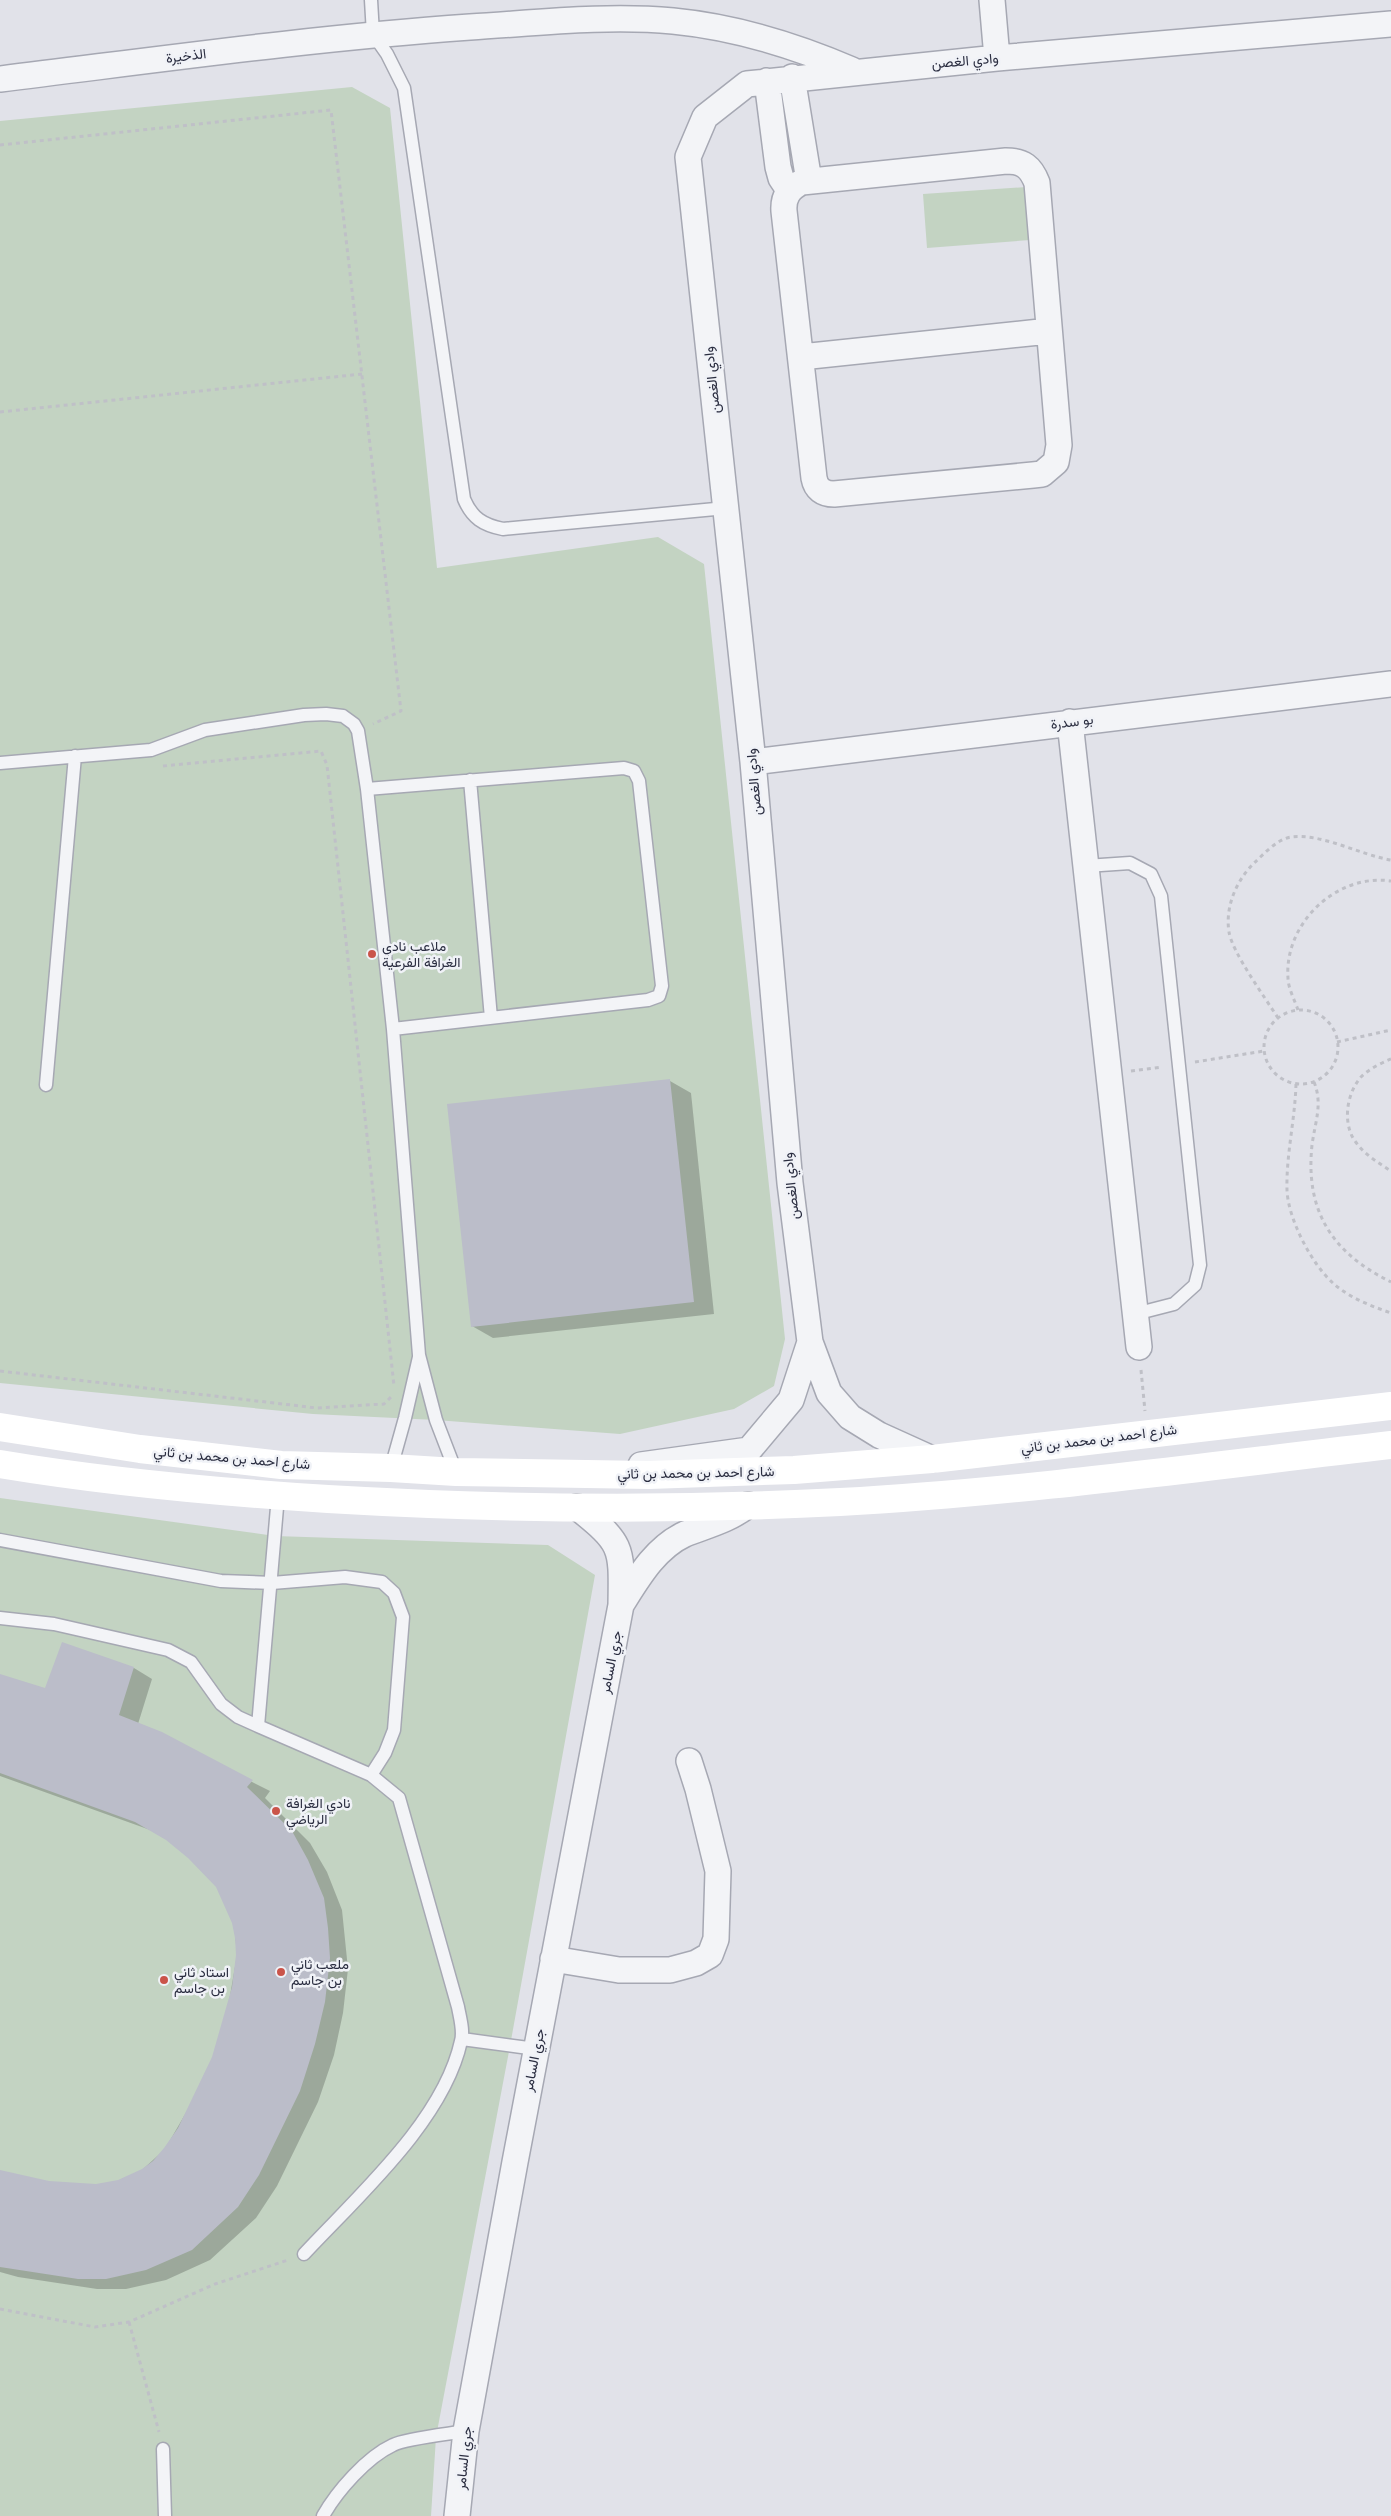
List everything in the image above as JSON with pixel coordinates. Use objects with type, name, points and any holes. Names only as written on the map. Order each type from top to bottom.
[{"type":"street","points":[[992,0],[997,58]]},
{"type":"street","name":"الذخيرة","points":[[0,79],[373,34],[593,19],[674,21],[721,28],[785,44],[855,71]]},
{"type":"street","name":"وادي الغصن","points":[[932,1459],[879,1435],[850,1417],[829,1393],[810,1342],[790,1183],[752,762],[688,157],[705,117],[747,84],[792,77],[855,71],[1391,24]]},
{"type":"street","points":[[767,81],[781,178],[799,186],[1006,160],[1017,161],[1026,165],[1033,173],[1037,183],[1059,454],[1056,462],[1050,469],[1034,475],[834,494],[818,489],[814,478],[784,204],[799,186],[792,77]]},
{"type":"street","points":[[801,357],[1049,331]]},
{"type":"street","name":"بو سدرة","points":[[752,762],[1391,684]]},
{"type":"street","points":[[1070,722],[1139,1347]]},
{"type":"street","name":"وادي الغصن","points":[[575,1474],[749,1450],[791,1400],[810,1342]]},
{"type":"street","name":"شارع احمد بن محمد بن ثاني","points":[[0,1427],[140,1449],[262,1464],[456,1472],[731,1474],[932,1459],[1391,1406]]},
{"type":"street","points":[[0,1464],[72,1476],[278,1496],[440,1506],[748,1505],[842,1502],[973,1492],[1391,1444]]},
{"type":"street","name":"جري السامر","points":[[621,1605],[646,1568],[668,1544],[684,1535],[735,1516],[748,1505]]},
{"type":"street","name":"جري السامر","points":[[458,2516],[466,2431],[536,2049],[621,1605],[621,1560],[616,1544],[606,1530],[577,1507]]},
{"type":"street","points":[[553,1959],[619,1970],[670,1970],[696,1963],[710,1955],[716,1939],[718,1871],[698,1789],[689,1761]]},
{"type":"lane","points":[[371,0],[373,34],[387,54],[404,88],[462,489],[469,510],[479,521],[503,529],[726,508]]},
{"type":"lane","points":[[0,763],[151,750],[205,730],[304,716],[326,714],[343,716],[354,724],[358,731],[367,789],[393,1029],[420,1355],[436,1420],[456,1472]]},
{"type":"lane","points":[[46,1085],[75,756]]},
{"type":"lane","points":[[367,789],[624,768],[634,771],[639,781],[662,986],[659,996],[648,1000],[393,1029]]},
{"type":"lane","points":[[470,780],[490,1018]]},
{"type":"lane","points":[[1086,866],[1130,863],[1151,874],[1162,896],[1200,1265],[1195,1285],[1174,1304],[1135,1314]]},
{"type":"lane","points":[[391,1468],[420,1355]]},
{"type":"lane","points":[[258,1726],[272,1583],[278,1496]]},
{"type":"lane","points":[[0,1540],[221,1581],[272,1583],[345,1577],[382,1582],[394,1593],[403,1617],[394,1730],[385,1753],[371,1775]]},
{"type":"lane","points":[[0,1618],[54,1624],[168,1650],[191,1662],[221,1704],[238,1717],[371,1775],[399,1798],[458,2007],[462,2039],[451,2073],[413,2136],[304,2254]]},
{"type":"lane","points":[[462,2039],[536,2049]]},
{"type":"lane","points":[[323,2516],[330,2503],[370,2460],[394,2444],[466,2431]]},
{"type":"lane","points":[[163,2449],[165,2516]]},
{"type":"path","points":[[0,145],[331,110],[402,711],[358,731]]},
{"type":"path","points":[[0,412],[362,374]]},
{"type":"path","points":[[0,1371],[317,1408],[384,1404],[394,1393],[327,764],[321,751],[162,766]]},
{"type":"path","points":[[1278,1018],[1245,967],[1229,934],[1228,908],[1235,890],[1246,872],[1268,849],[1289,837],[1312,838],[1391,860]]},
{"type":"path","points":[[1298,1010],[1288,978],[1292,948],[1298,930],[1307,914],[1328,898],[1354,885],[1378,879],[1391,881]]},
{"type":"path","points":[[1298,1010],[1319,1015],[1334,1032],[1337,1042],[1333,1064],[1327,1073],[1314,1082],[1296,1084],[1284,1081],[1274,1074],[1267,1064],[1264,1039],[1269,1028],[1278,1018],[1298,1010]]},
{"type":"path","points":[[1337,1042],[1391,1030]]},
{"type":"path","points":[[1109,1074],[1264,1051]]},
{"type":"path","points":[[1391,1059],[1361,1077],[1351,1097],[1346,1121],[1353,1139],[1366,1155],[1391,1171]]},
{"type":"path","points":[[1314,1082],[1318,1092],[1319,1108],[1312,1142],[1310,1175],[1317,1209],[1329,1233],[1349,1255],[1368,1271],[1391,1282]]},
{"type":"path","points":[[1296,1084],[1287,1192],[1292,1217],[1303,1243],[1333,1283],[1364,1304],[1391,1313]]},
{"type":"path","points":[[1139,1347],[1148,1433]]},
{"type":"path","points":[[0,2309],[95,2327],[130,2322],[215,2284],[304,2254]]},
{"type":"path","points":[[130,2322],[163,2449]]},
{"type":"green space","name":"ملاعب نادي الغرافة الفرعية","points":[[352,87],[390,108],[437,568],[658,537],[704,564],[785,1339],[774,1386],[734,1409],[620,1434],[436,1420],[313,1414],[0,1383],[0,121]]},
{"type":"green space","points":[[1027,187],[1030,240],[927,248],[923,194]]},
{"type":"green space","name":"نادي الغرافة الرياضي","points":[[0,1498],[275,1536],[548,1545],[595,1575],[510,2046],[436,2437],[431,2516],[0,2516]]},
{"type":"building","points":[[670,1079],[694,1302],[471,1327],[447,1104]]},
{"type":"building","name":"ملعب ثاني بن جاسم","points":[[62,1642],[134,1667],[119,1715],[162,1732],[253,1780],[247,1787],[292,1831],[308,1860],[324,1898],[328,1928],[330,1958],[325,2002],[315,2044],[300,2091],[259,2175],[238,2207],[192,2250],[146,2270],[106,2279],[78,2279],[0,2267],[0,2170],[49,2181],[96,2184],[118,2180],[142,2169],[153,2161],[178,2128],[212,2057],[232,1987],[236,1955],[235,1938],[232,1923],[216,1887],[188,1858],[166,1840],[135,1822],[0,1773],[0,1674],[45,1688]]},
{"type":"place","name":"ملاعب نادي الغرافة الفرعية","points":[[372,954]]},
{"type":"place","name":"نادي الغرافة الرياضي","points":[[276,1811]]},
{"type":"place","name":"ملعب ثاني بن جاسم","points":[[281,1972]]},
{"type":"place","name":"استاد ثاني بن جاسم","points":[[164,1980]]}]
